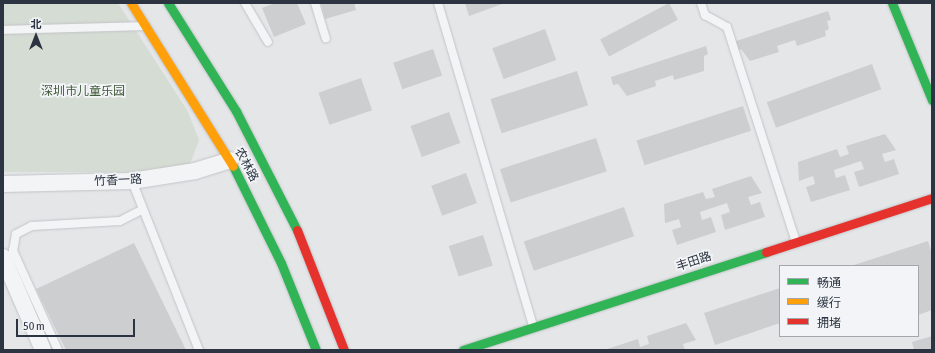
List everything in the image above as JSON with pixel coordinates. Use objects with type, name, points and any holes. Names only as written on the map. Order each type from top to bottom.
[{"type":"main road","name":"农林路","points":[[131,3],[230,160],[281,263],[316,350]]},
{"type":"main road","name":"农林路","points":[[168,3],[236,111],[278,189],[308,255],[344,350]]},
{"type":"main road","points":[[892,3],[932,100]]},
{"type":"main road","name":"丰田路","points":[[463,350],[932,198]]},
{"type":"street","name":"竹香一路","points":[[3,184],[132,181],[195,172],[230,160]]},
{"type":"street","points":[[3,257],[43,350]]},
{"type":"lane","points":[[245,3],[268,42]]},
{"type":"lane","points":[[315,3],[326,38]]},
{"type":"lane","points":[[438,3],[533,327]]},
{"type":"lane","points":[[701,3],[705,15],[727,27],[796,242]]},
{"type":"lane","points":[[3,30],[146,26]]},
{"type":"lane","points":[[132,181],[142,210],[199,350]]},
{"type":"lane","points":[[58,350],[13,252],[16,234],[32,226],[120,221],[142,210]]},
{"type":"green space","name":"深圳市儿童乐园","points":[[3,3],[118,3],[187,110],[199,140],[190,164],[132,172],[3,172]]},
{"type":"building","points":[[275,3],[297,3],[306,24],[274,37],[262,8]]},
{"type":"building","points":[[321,3],[354,3],[356,10],[325,19]]},
{"type":"building","points":[[465,3],[505,3],[469,16]]},
{"type":"building","points":[[669,3],[678,20],[609,56],[600,40]]},
{"type":"building","points":[[828,11],[831,20],[827,21],[829,29],[825,31],[826,36],[797,46],[795,40],[777,46],[779,52],[750,61],[741,49],[736,51],[733,42]]},
{"type":"building","points":[[545,29],[556,60],[504,79],[492,48]]},
{"type":"building","points":[[706,46],[708,54],[704,56],[704,71],[674,80],[673,75],[655,81],[656,86],[627,96],[618,84],[613,85],[611,77]]},
{"type":"building","points":[[433,49],[442,75],[402,89],[393,63]]},
{"type":"building","points":[[872,64],[881,89],[776,128],[767,102]]},
{"type":"building","points":[[577,71],[588,105],[502,133],[490,99]]},
{"type":"building","points":[[361,78],[372,110],[330,125],[318,93]]},
{"type":"building","points":[[743,106],[751,131],[645,165],[636,141]]},
{"type":"building","points":[[449,112],[460,143],[422,157],[410,126]]},
{"type":"building","points":[[885,134],[896,150],[882,154],[885,162],[894,159],[899,174],[859,187],[854,172],[864,169],[861,161],[834,170],[836,178],[845,175],[850,190],[811,202],[806,187],[815,184],[813,176],[799,181],[798,162],[837,149],[840,157],[849,154],[846,146]]},
{"type":"building","points":[[596,138],[607,171],[511,202],[500,169]]},
{"type":"building","points":[[466,173],[477,203],[442,216],[431,186]]},
{"type":"building","points":[[751,176],[762,193],[748,197],[751,205],[760,202],[765,217],[725,230],[721,215],[730,212],[727,203],[700,212],[702,220],[711,217],[716,232],[677,245],[672,230],[681,227],[679,219],[665,223],[664,204],[703,192],[706,199],[715,197],[712,189]]},
{"type":"building","points":[[624,207],[634,236],[534,271],[524,242]]},
{"type":"building","points":[[483,235],[493,265],[459,277],[449,246]]},
{"type":"building","points":[[928,241],[932,254],[932,310],[919,315],[919,265],[854,265]]},
{"type":"building","points":[[134,243],[186,350],[66,350],[36,289]]},
{"type":"building","points":[[779,288],[779,323],[715,345],[704,313]]},
{"type":"building","points":[[686,323],[696,340],[683,344],[685,350],[604,350],[638,339],[640,347],[649,344],[647,336]]},
{"type":"building","points":[[932,336],[932,350],[914,350],[912,342]]},
{"type":"traffic: fast","points":[[168,3],[236,111],[297,230]]},
{"type":"traffic: fast","points":[[892,3],[932,100]]},
{"type":"traffic: fast","points":[[233,166],[281,263],[316,350]]},
{"type":"traffic: fast","points":[[463,350],[766,252]]},
{"type":"traffic: slow","points":[[131,3],[233,166]]},
{"type":"traffic: jam","points":[[766,252],[932,198]]},
{"type":"traffic: jam","points":[[297,230],[344,350]]}]
